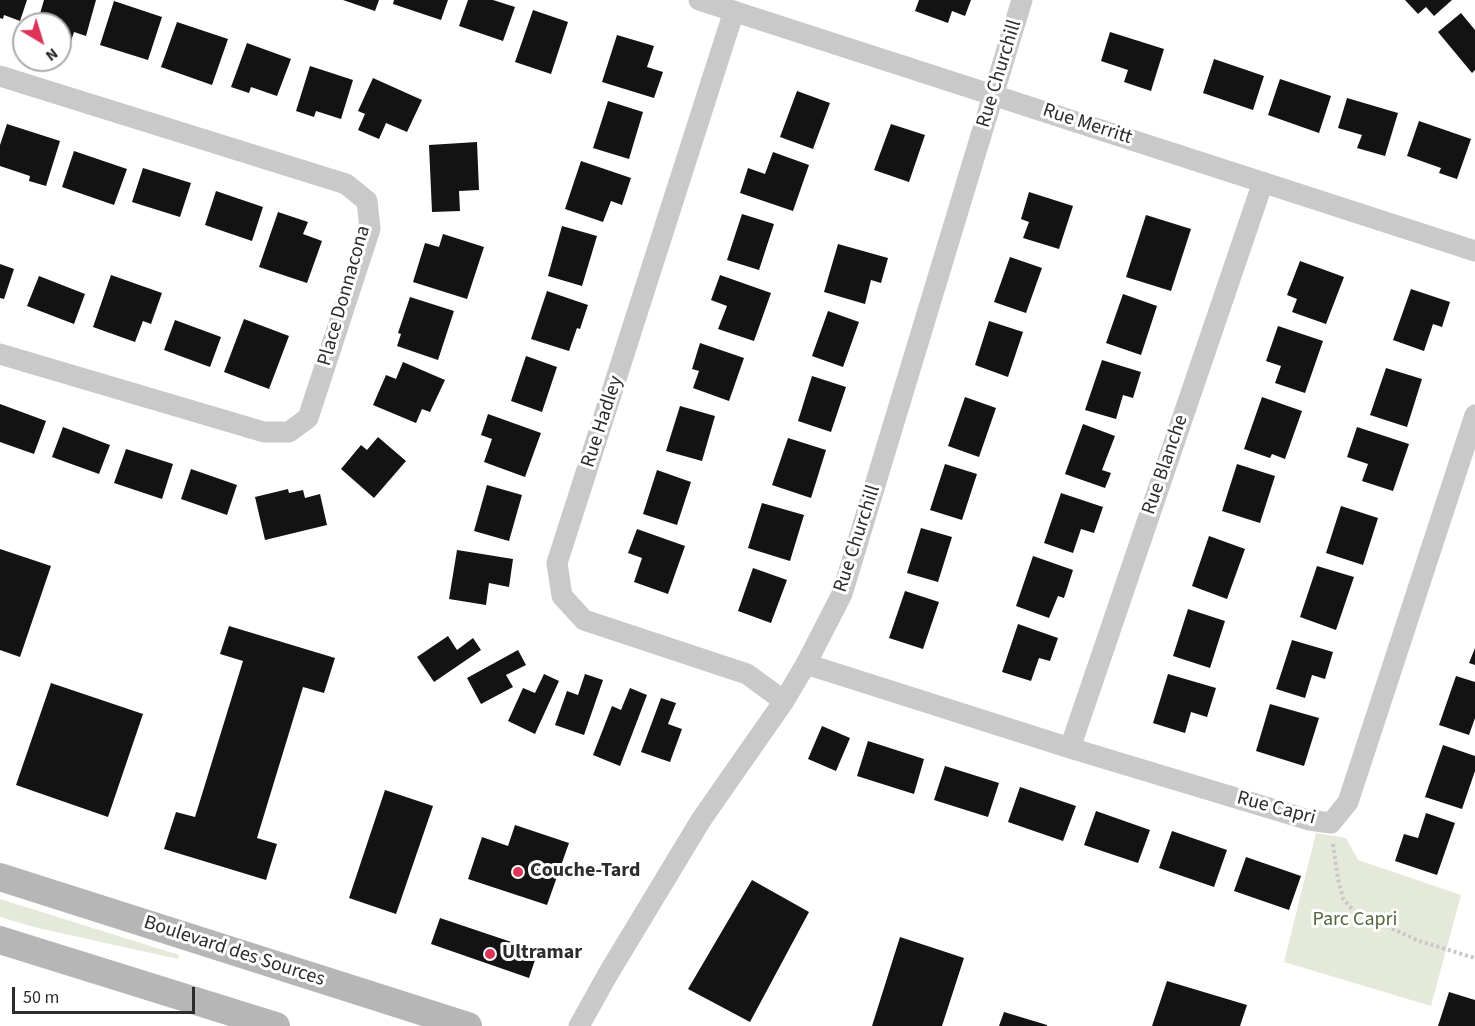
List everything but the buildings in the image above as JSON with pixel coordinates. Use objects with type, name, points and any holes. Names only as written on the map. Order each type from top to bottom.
[{"type":"main road","name":"Boulevard des Sources","points":[[0,877],[468,1026]]},
{"type":"main road","points":[[0,940],[276,1026]]},
{"type":"street","name":"Rue Merritt","points":[[699,0],[1475,250]]},
{"type":"street","name":"Rue Churchill","points":[[579,1026],[701,820],[784,701],[842,594],[1022,0]]},
{"type":"street","name":"Rue Hadley","points":[[734,11],[557,563],[562,597],[584,620],[747,674],[784,701]]},
{"type":"street","name":"Place Donnacona","points":[[0,76],[346,184],[367,201],[370,229],[308,418],[289,432],[264,432],[0,354]]},
{"type":"street","name":"Rue Blanche","points":[[1070,748],[1263,182]]},
{"type":"street","name":"Rue Capri","points":[[806,664],[1070,748],[1309,820],[1331,823],[1348,802],[1475,415]]},
{"type":"path","points":[[1331,823],[1338,879],[1343,899],[1354,911],[1419,941],[1475,958]]},
{"type":"green space","name":"Parc Capri","points":[[1316,833],[1346,838],[1358,860],[1461,895],[1431,1006],[1284,962]]},
{"type":"green space","points":[[0,899],[179,955],[178,959],[34,927],[0,917]]},
{"type":"place","name":"Couche-Tard","points":[[518,872]]},
{"type":"place","name":"Ultramar","points":[[490,954]]}]
